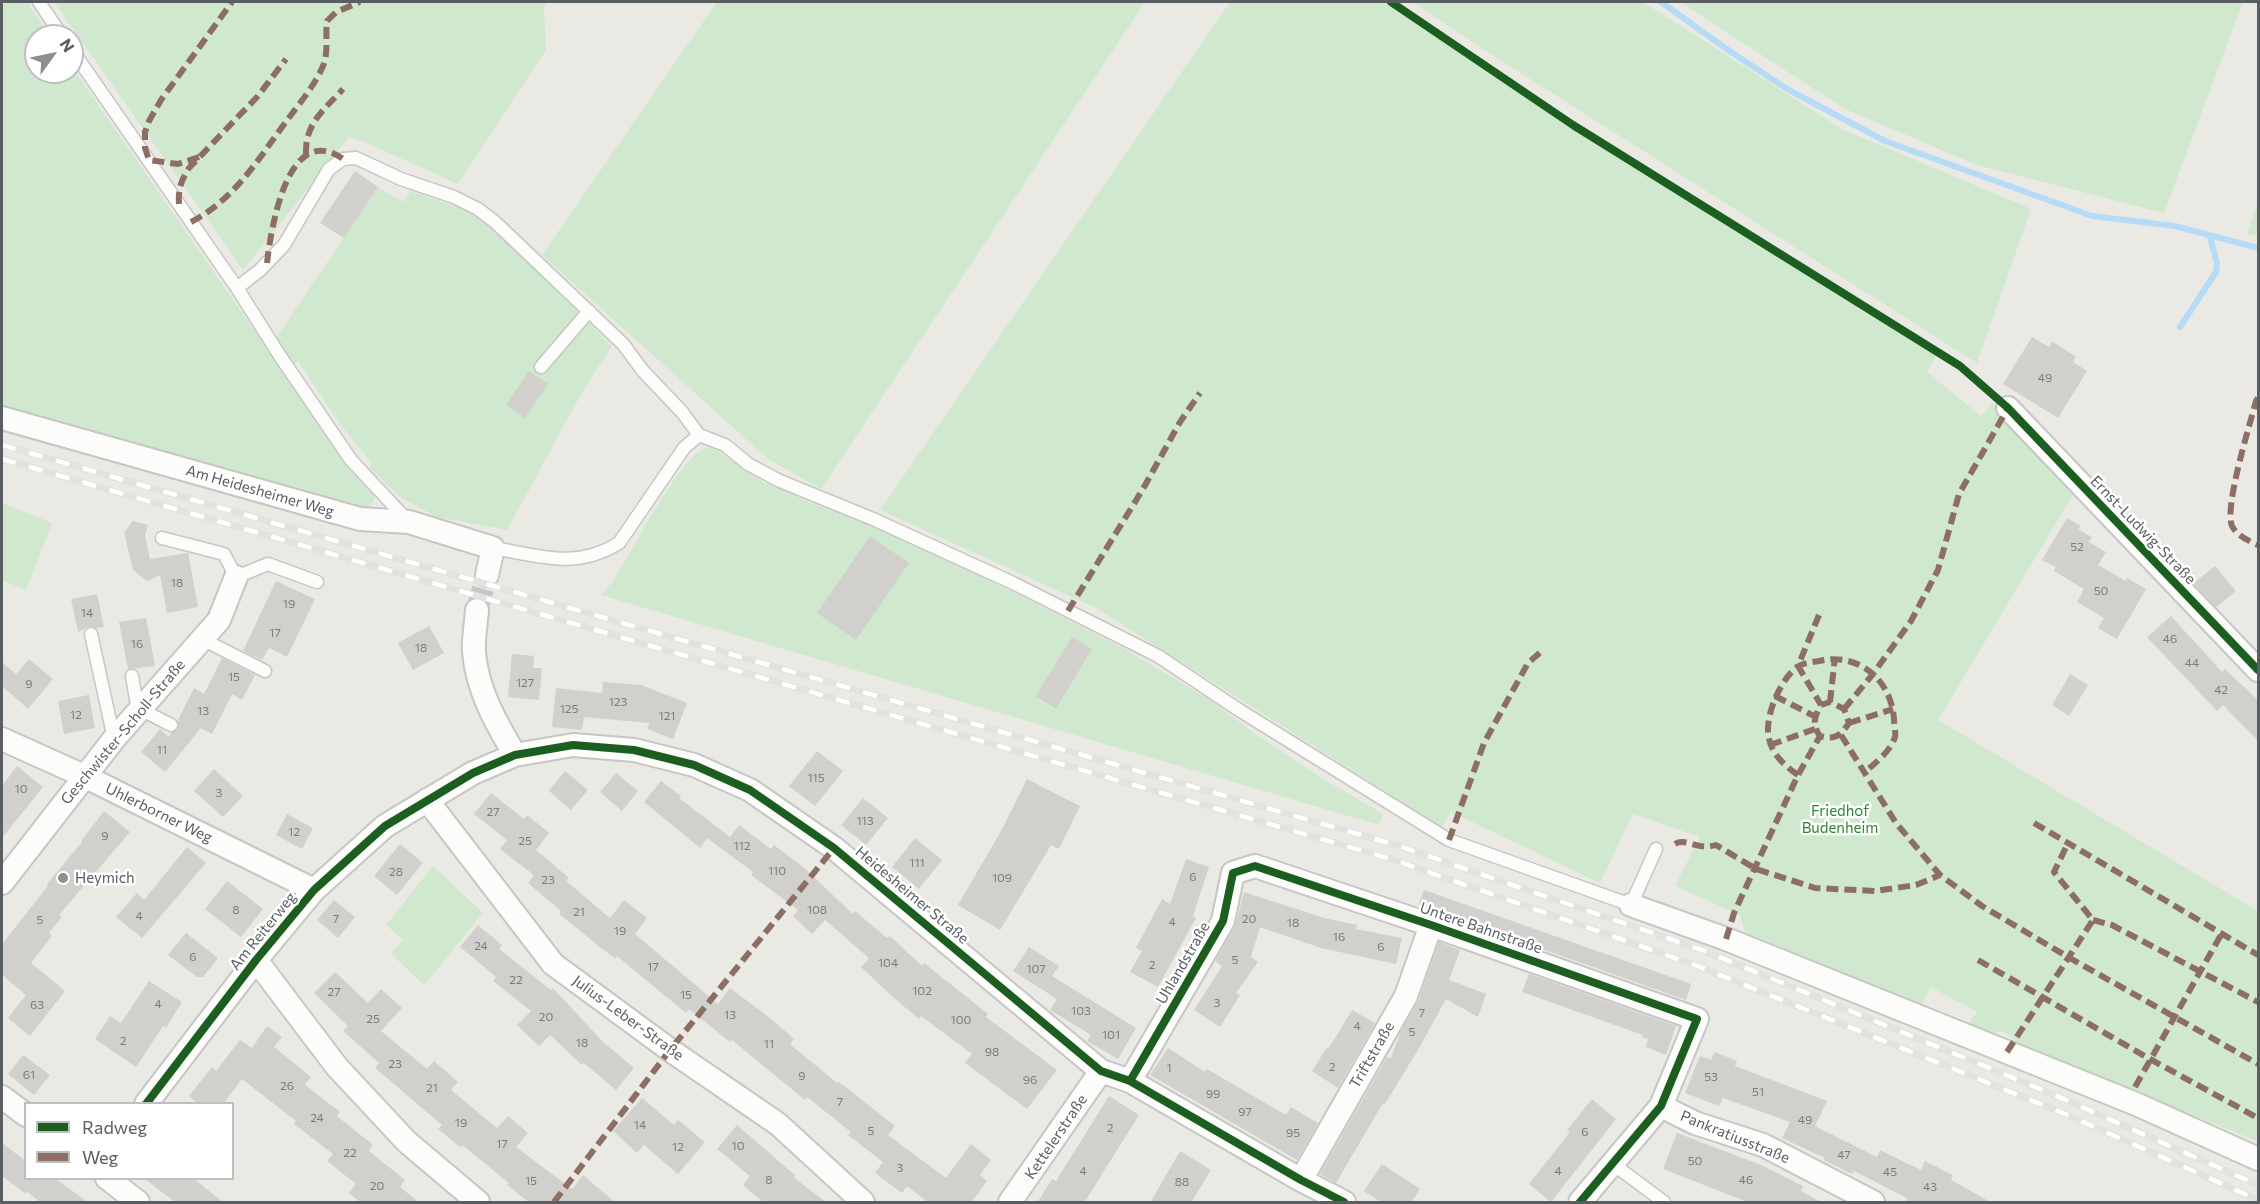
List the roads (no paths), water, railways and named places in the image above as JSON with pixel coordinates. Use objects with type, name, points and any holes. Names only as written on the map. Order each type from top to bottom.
[{"type":"street","name":"Ernst-Ludwig-Straße","points":[[2008,408],[2259,670]]},
{"type":"street","name":"Am Heidesheimer Weg","points":[[2,418],[360,519],[409,522],[493,548]]},
{"type":"street","points":[[487,575],[493,548]]},
{"type":"street","name":"Geschwister-Scholl-Straße","points":[[2,882],[84,776],[219,620],[236,577]]},
{"type":"street","points":[[477,610],[474,651],[480,685],[497,725],[515,755]]},
{"type":"street","name":"Uhlerborner Weg","points":[[2,739],[84,776],[314,890]]},
{"type":"street","name":"Heidesheimer Straße","points":[[427,800],[472,773],[515,755],[573,745],[634,750],[694,765],[750,790],[834,848],[1101,1071],[1130,1081],[1344,1203]]},
{"type":"street","name":"Am Reiterweg","points":[[148,1102],[256,960],[314,890],[385,826],[427,800]]},
{"type":"street","name":"Julius-Leber-Straße","points":[[427,800],[553,964],[670,1050],[778,1124],[862,1203]]},
{"type":"street","name":"Untere Bahnstraße","points":[[1255,866],[1431,925],[1697,1019],[1661,1106]]},
{"type":"street","name":"Uhlandstraße","points":[[1130,1081],[1223,921],[1233,873],[1255,866]]},
{"type":"street","points":[[1631,905],[1726,939],[2125,1100],[2259,1159]]},
{"type":"street","name":"Triftstraße","points":[[1301,1180],[1406,996],[1431,925]]},
{"type":"street","points":[[256,960],[360,1092],[406,1142],[478,1203]]},
{"type":"street","name":"Kettelerstraße","points":[[1010,1203],[1101,1071]]},
{"type":"street","points":[[2,1097],[24,1114]]},
{"type":"street","points":[[1580,1203],[1661,1106]]},
{"type":"street","name":"Pankratiusstraße","points":[[1661,1106],[1695,1123],[1762,1145],[1873,1203]]},
{"type":"street","points":[[108,1180],[138,1203]]},
{"type":"lane","points":[[39,2],[54,24]]},
{"type":"lane","points":[[84,67],[237,288],[351,460],[409,522]]},
{"type":"lane","points":[[237,288],[260,270],[284,245],[329,170],[343,159],[356,158],[401,179],[454,197],[478,209],[495,222],[623,344],[643,371],[682,412],[699,435],[724,445],[748,464],[780,481],[873,519],[1013,583],[1158,656],[1239,710],[1449,840],[1631,905],[1656,849]]},
{"type":"lane","points":[[542,367],[589,311]]},
{"type":"lane","points":[[493,548],[561,560],[584,559],[603,553],[620,543],[684,448],[699,435]]},
{"type":"lane","points":[[162,538],[224,554],[236,577],[268,564],[317,582]]},
{"type":"lane","points":[[91,634],[114,740]]},
{"type":"lane","points":[[202,639],[265,671]]},
{"type":"lane","points":[[132,676],[139,710],[171,725]]},
{"type":"lane","points":[[1612,1164],[1664,1203]]},
{"type":"waterway","points":[[1661,2],[1787,89],[1885,141],[2092,216],[2175,226],[2258,248]]},
{"type":"waterway","points":[[2180,327],[2216,272],[2217,263],[2210,237]]},
{"type":"tunnel","points":[[477,610],[487,575]]},
{"type":"railway","points":[[2,445],[1396,845],[1702,950],[2050,1093],[2258,1185]]},
{"type":"railway","points":[[2,459],[1391,859],[1695,965],[2063,1113],[2258,1200]]},
{"type":"place","name":"Heymich","points":[[63,878]]},
{"type":"park label","name":"Friedhof Budenheim","points":[[1840,820]]}]
